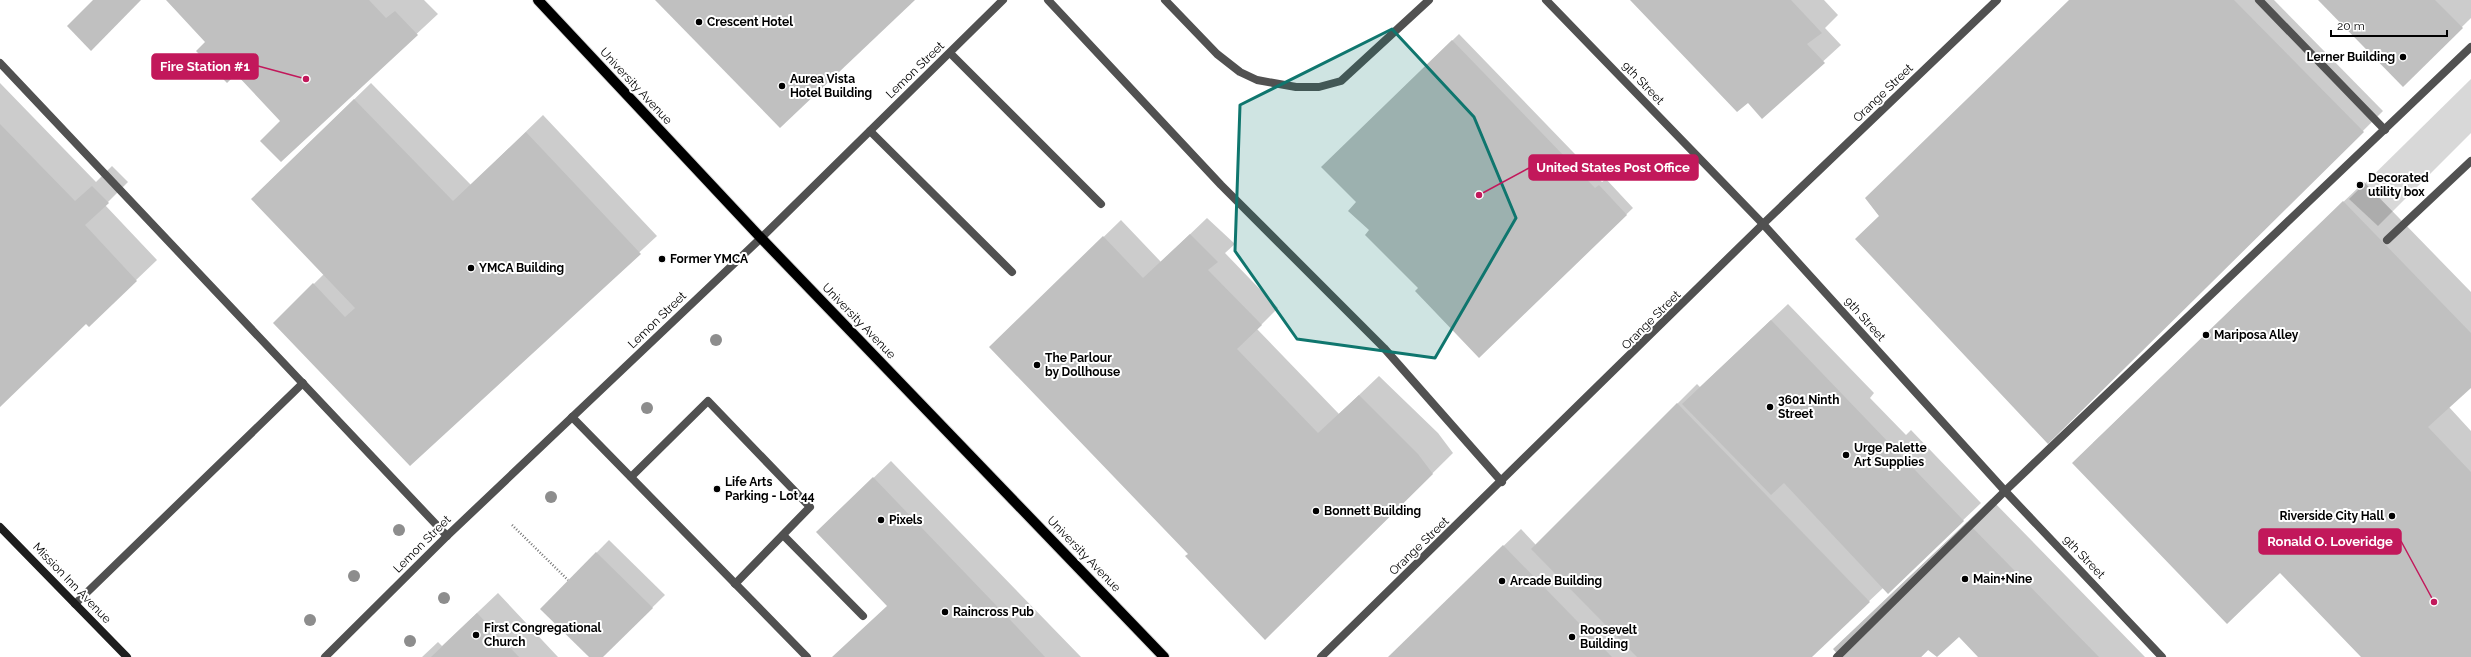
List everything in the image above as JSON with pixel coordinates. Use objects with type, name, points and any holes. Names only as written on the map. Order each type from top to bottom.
[{"type":"main road","name":"University Avenue","points":[[538,0],[761,238],[1164,657]]},
{"type":"main road","name":"Mission Inn Avenue","points":[[0,527],[127,657]]},
{"type":"street","name":"Lemon Street","points":[[326,657],[447,536],[761,238],[1003,0]]},
{"type":"street","points":[[1048,0],[1222,185],[1384,348],[1502,482]]},
{"type":"street","points":[[1165,0],[1218,54],[1240,72],[1257,80],[1296,87],[1319,87],[1341,81],[1429,0]]},
{"type":"street","name":"9th Street","points":[[1546,0],[1763,224],[2005,491],[2162,657]]},
{"type":"street","name":"Orange Street","points":[[1321,657],[1502,482],[1763,224],[1998,0]]},
{"type":"street","points":[[2259,0],[2385,130]]},
{"type":"street","points":[[1837,657],[2005,491],[2471,47]]},
{"type":"street","points":[[950,53],[1101,204]]},
{"type":"street","points":[[0,63],[447,536]]},
{"type":"street","points":[[870,131],[1012,272]]},
{"type":"street","points":[[2387,240],[2471,161]]},
{"type":"street","points":[[75,604],[303,383]]},
{"type":"street","points":[[631,477],[708,402],[810,507],[736,584]]},
{"type":"street","points":[[572,417],[807,657]]},
{"type":"street","points":[[783,535],[863,616]]},
{"type":"path","points":[[512,525],[568,580]]},
{"type":"highlighted area","points":[[1392,29],[1474,117],[1516,218],[1435,358],[1297,339],[1235,251],[1240,105]]},
{"type":"shaded area","points":[[2471,79],[2471,133],[2378,226],[2349,199]]},
{"type":"building","points":[[93,0],[141,0],[91,51],[67,26]]},
{"type":"building","points":[[166,0],[369,0],[386,18],[395,11],[418,35],[281,162],[260,141],[280,121],[236,74],[227,83],[196,51],[205,42]]},
{"type":"building","name":"Aurea Vista Hotel Building","points":[[655,0],[915,0],[780,128]]},
{"type":"building","points":[[1630,0],[1791,0],[1822,33],[1807,44],[1825,63],[1762,119],[1748,103],[1737,112]]},
{"type":"building","points":[[2069,0],[2234,0],[2364,132],[2048,444],[1855,239],[1879,216],[1865,198]]},
{"type":"building","name":"Lerner Building","points":[[2318,0],[2435,0],[2463,28],[2403,87]]},
{"type":"building","points":[[1452,40],[1595,188],[1599,185],[1627,215],[1479,358],[1415,291],[1418,288],[1365,235],[1369,230],[1348,211],[1356,202],[1321,167]]},
{"type":"building","name":"YMCA Building","points":[[354,99],[453,201],[526,132],[641,254],[410,466],[273,323],[313,283],[345,317],[355,308],[251,199]]},
{"type":"building","points":[[0,124],[75,201],[92,186],[109,203],[85,225],[137,281],[89,327],[86,324],[0,407]]},
{"type":"building","points":[[2343,201],[2471,333],[2471,388],[2428,427],[2471,472],[2471,657],[2361,657],[2280,573],[2227,624],[2072,463]]},
{"type":"building","points":[[1190,234],[1218,262],[1208,270],[1262,325],[1237,349],[1318,433],[1359,395],[1418,454],[1433,474],[1265,640],[1185,556],[1188,554],[989,347],[1103,236],[1143,278]]},
{"type":"building","points":[[1771,320],[1964,521],[1888,594],[1784,483],[1771,495],[1682,404]]},
{"type":"building","points":[[1677,403],[1870,602],[1812,657],[1637,657],[1531,549]]},
{"type":"building","points":[[873,477],[1045,657],[832,657],[887,606],[816,532]]},
{"type":"building","name":"Main+Nine","points":[[1967,522],[2099,657],[1978,657],[1959,637],[1937,657],[1928,650],[1921,657],[1840,657],[1833,649]]},
{"type":"building","name":"Arcade Building","points":[[1503,545],[1612,657],[1388,657]]},
{"type":"building","points":[[596,552],[653,608],[603,657],[589,657],[540,609]]},
{"type":"building","name":"First Congregational Church","points":[[477,613],[519,657],[431,657]]},
{"type":"place","name":"Crescent Hotel","points":[[699,22]]},
{"type":"place","name":"Lerner Building","points":[[2403,57]]},
{"type":"place","name":"Fire Station #1","points":[[306,79]]},
{"type":"place","name":"Aurea Vista Hotel Building","points":[[782,86]]},
{"type":"place","name":"Decorated utility box","points":[[2360,185]]},
{"type":"place","name":"United States Post Office","points":[[1479,195]]},
{"type":"place","name":"Former YMCA","points":[[662,259]]},
{"type":"place","name":"YMCA Building","points":[[471,268]]},
{"type":"place","name":"Mariposa Alley","points":[[2206,335]]},
{"type":"place","name":"The Parlour by Dollhouse","points":[[1037,365]]},
{"type":"place","name":"3601 Ninth Street","points":[[1770,407]]},
{"type":"place","name":"Urge Palette Art Supplies","points":[[1846,455]]},
{"type":"place","name":"Life Arts Parking - Lot 44","points":[[717,489]]},
{"type":"place","name":"Bonnett Building","points":[[1316,511]]},
{"type":"place","name":"Riverside City Hall","points":[[2392,516]]},
{"type":"place","name":"Pixels","points":[[881,520]]},
{"type":"place","name":"Main+Nine","points":[[1965,579]]},
{"type":"place","name":"Arcade Building","points":[[1502,581]]},
{"type":"place","name":"Ronald O. Loveridge","points":[[2434,602]]},
{"type":"place","name":"Raincross Pub","points":[[945,612]]},
{"type":"place","name":"First Congregational Church","points":[[476,635]]},
{"type":"place","name":"Roosevelt Building","points":[[1572,637]]}]
